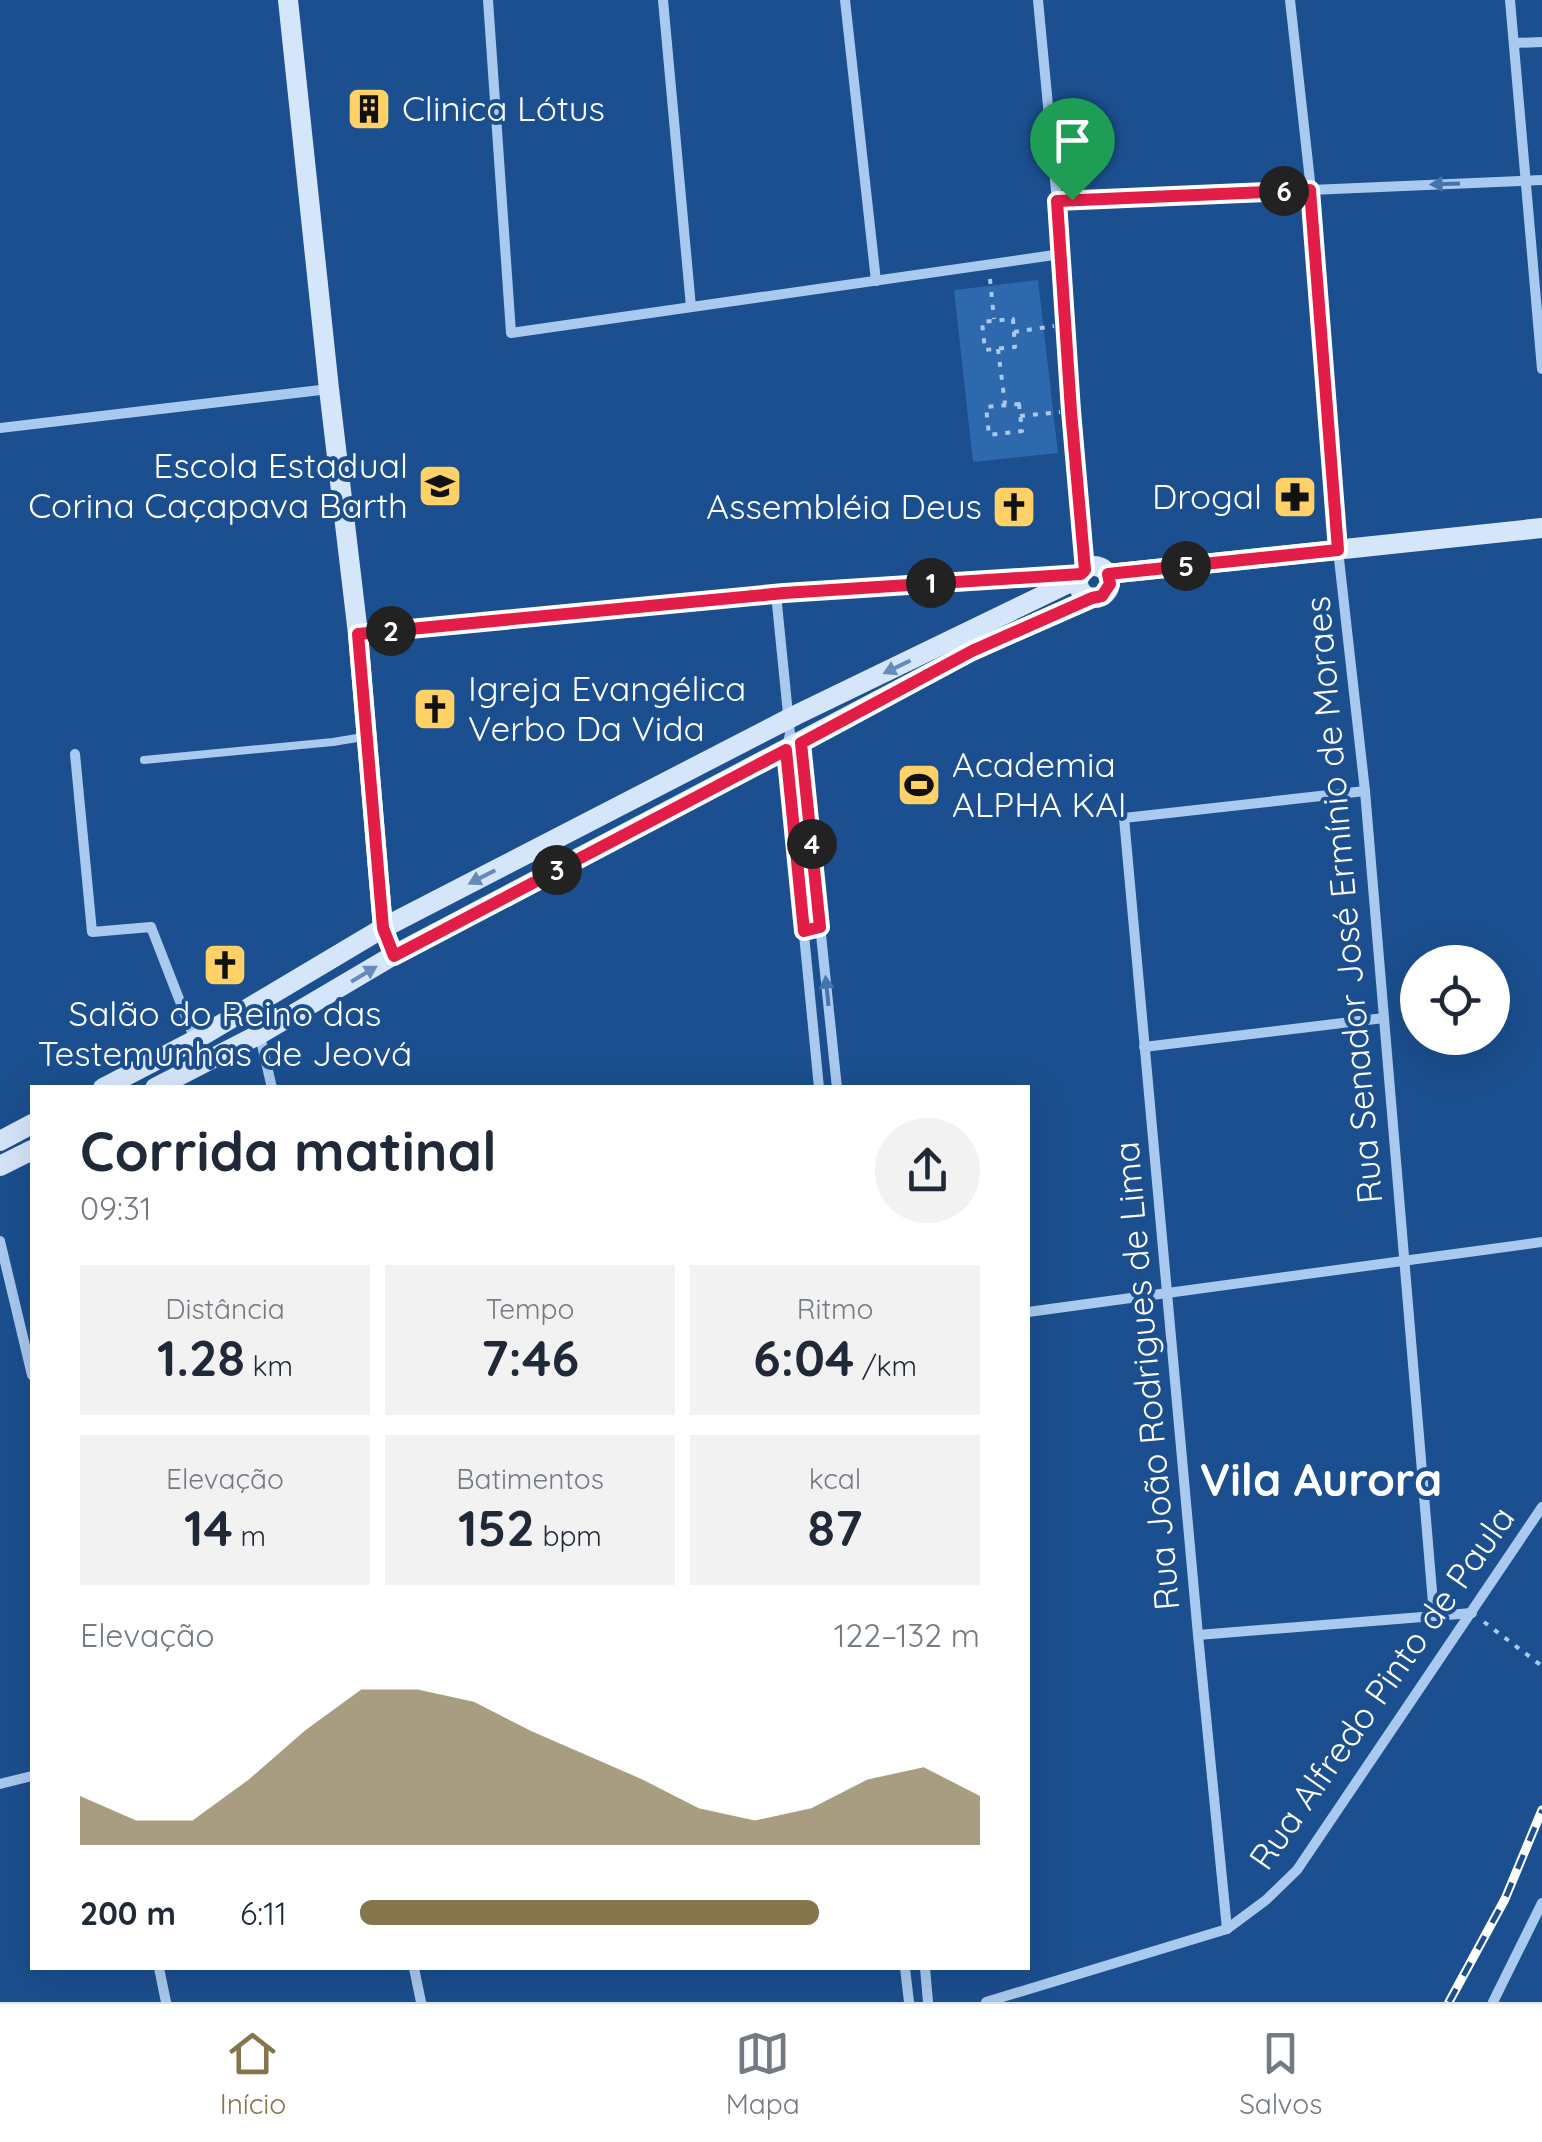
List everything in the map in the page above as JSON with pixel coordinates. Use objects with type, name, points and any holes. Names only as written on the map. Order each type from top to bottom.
[{"type":"main road","points":[[288,0],[358,634],[383,928],[394,956]]},
{"type":"main road","points":[[161,1085],[590,853],[1095,566],[1108,574],[1542,528]]},
{"type":"main road","points":[[1082,574],[1080,589],[1092,598]]},
{"type":"main road","points":[[108,1085],[195,1040],[383,928],[577,828],[1102,596],[1109,589],[1108,574]]},
{"type":"main road","points":[[577,828],[590,853]]},
{"type":"main road","points":[[0,1141],[30,1125]]},
{"type":"main road","points":[[0,1166],[30,1151]]},
{"type":"street","points":[[488,0],[511,333],[1061,254]]},
{"type":"street","points":[[663,0],[691,307]]},
{"type":"street","points":[[845,0],[876,280]]},
{"type":"street","points":[[358,634],[776,594],[1082,574],[1057,201],[1038,0]]},
{"type":"street","name":"Rua Senador José Ermínio de Moraes","points":[[1290,0],[1310,190],[1338,550],[1365,791],[1434,1615]]},
{"type":"street","points":[[1510,0],[1525,181],[1538,270],[1542,369]]},
{"type":"street","points":[[1514,43],[1542,42]]},
{"type":"street","points":[[1057,201],[1542,180]]},
{"type":"street","points":[[0,428],[329,389]]},
{"type":"street","points":[[776,594],[819,1085]]},
{"type":"street","points":[[791,736],[820,927],[837,1085]]},
{"type":"street","points":[[75,754],[92,932],[151,927],[195,1040]]},
{"type":"street","name":"Rua João Rodrigues de Lima","points":[[1227,1929],[1124,818],[1365,791]]},
{"type":"street","points":[[804,931],[820,927]]},
{"type":"street","points":[[253,1005],[271,1085]]},
{"type":"street","points":[[1144,1047],[1384,1018]]},
{"type":"street","points":[[0,1241],[30,1366]]},
{"type":"street","points":[[1030,1312],[1542,1242]]},
{"type":"street","name":"Rua Alfredo Pinto de Paula","points":[[986,2002],[1015,1998],[1227,1929],[1266,1900],[1297,1870],[1542,1507]]},
{"type":"street","points":[[1198,1635],[1472,1614]]},
{"type":"street","points":[[0,1784],[30,1776]]},
{"type":"street","points":[[1492,2002],[1542,1903]]},
{"type":"street","points":[[159,1970],[166,2002]]},
{"type":"street","points":[[414,1970],[421,2002]]},
{"type":"street","points":[[905,1970],[909,2002]]},
{"type":"street","points":[[925,1970],[928,2002]]},
{"type":"lane","points":[[144,760],[367,736]]},
{"type":"path","points":[[989,264],[994,321]]},
{"type":"path","points":[[1013,320],[1016,347],[985,350],[982,322],[994,321],[1013,320]]},
{"type":"path","points":[[1014,332],[1066,325]]},
{"type":"path","points":[[998,349],[1005,405]]},
{"type":"path","points":[[1019,404],[1020,416],[1022,432],[990,435],[986,408],[1019,404]]},
{"type":"path","points":[[1020,416],[1071,411]]},
{"type":"path","points":[[1472,1614],[1542,1666]]},
{"type":"shaded area","points":[[1038,280],[1058,453],[973,462],[954,290]]},
{"type":"railway","points":[[1449,2002],[1505,1899],[1542,1810]]},
{"type":"place","name":"Clinica Lótus","points":[[369,109]]},
{"type":"place","name":"Escola Estadual Corina Caçapava Barth","points":[[440,486]]},
{"type":"place","name":"Drogal","points":[[1295,497]]},
{"type":"place","name":"Assembléia Deus","points":[[1014,507]]},
{"type":"place","name":"Igreja Evangélica Verbo Da Vida","points":[[435,709]]},
{"type":"place","name":"Academia ALPHA KAI","points":[[919,785]]},
{"type":"place","name":"Salão do Reino das Testemunhas de Jeová","points":[[225,965]]},
{"type":"district","name":"Vila Aurora","points":[[1321,1480]]},
{"type":"route","points":[[1310,190],[1338,550],[1108,574],[1106,594],[972,651],[801,743],[820,927],[804,931],[786,750],[394,956],[383,928],[358,634],[784,593],[1081,574],[1085,570],[1057,201],[1072,200],[1310,190]]}]
